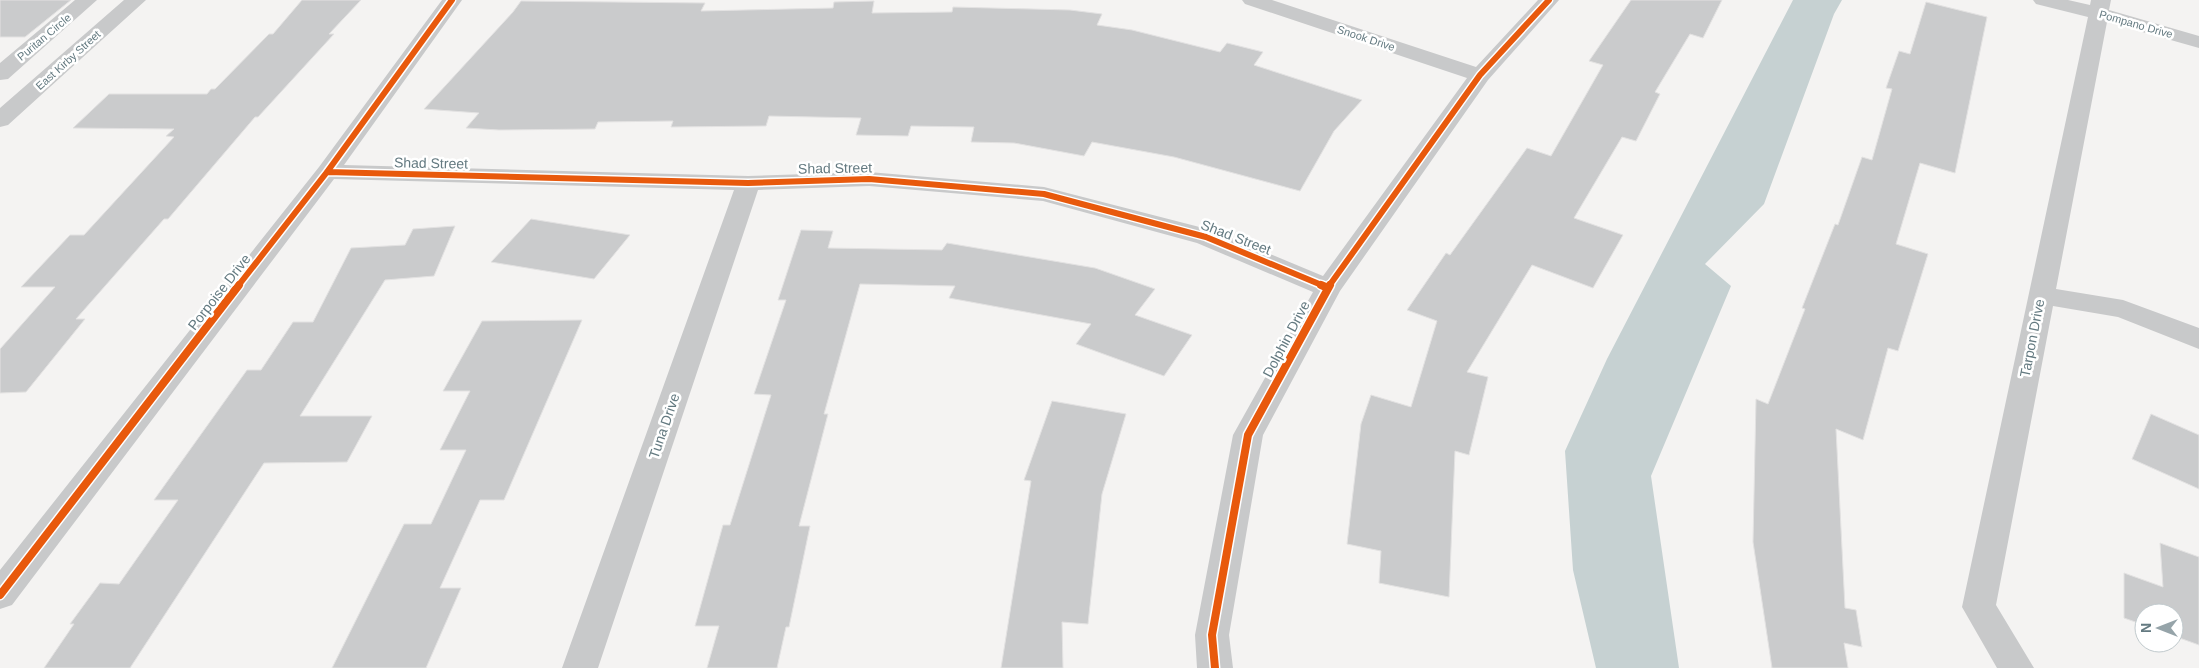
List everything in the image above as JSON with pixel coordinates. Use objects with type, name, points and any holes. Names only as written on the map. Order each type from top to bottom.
[{"type":"street","name":"Puritan Circle","points":[[0,74],[87,0]]},
{"type":"street","name":"East Kirby Street","points":[[0,120],[136,0]]},
{"type":"street","name":"Porpoise Drive","points":[[0,595],[327,172],[452,0]]},
{"type":"street","name":"Snook Drive","points":[[1252,0],[1480,75]]},
{"type":"street","name":"Dolphin Drive","points":[[1215,668],[1212,635],[1248,435],[1328,288],[1480,75],[1549,0]]},
{"type":"street","name":"Pompano Drive","points":[[2043,0],[2099,6],[2199,42]]},
{"type":"street","name":"Tarpon Drive","points":[[2016,668],[1979,607],[2099,6]]},
{"type":"street","name":"Shad Street","points":[[327,172],[748,183],[869,179],[1044,194],[1206,237],[1328,288]]},
{"type":"street","name":"Tuna Drive","points":[[580,668],[748,183]]},
{"type":"street","points":[[2041,295],[2123,309],[2199,339]]},
{"type":"shaded area","points":[[1793,0],[1842,0],[1834,14],[1764,204],[1705,264],[1731,286],[1651,476],[1679,668],[1596,668],[1573,570],[1565,451],[1607,359]]},
{"type":"building","points":[[0,0],[71,0],[25,37],[0,37]]},
{"type":"building","points":[[302,0],[361,0],[329,34],[334,34],[258,117],[255,117],[168,219],[164,219],[76,319],[85,319],[26,392],[0,393],[0,349],[55,287],[21,287],[70,235],[84,235],[174,137],[166,136],[174,129],[73,128],[109,94],[207,94],[211,89],[215,89],[269,34],[273,34]]},
{"type":"building","points":[[1631,0],[1722,0],[1703,38],[1690,34],[1655,92],[1660,94],[1636,141],[1622,137],[1574,218],[1623,235],[1593,288],[1532,265],[1467,372],[1488,377],[1469,455],[1455,451],[1449,597],[1379,583],[1381,551],[1347,544],[1361,424],[1371,395],[1411,407],[1437,321],[1407,310],[1446,253],[1450,255],[1527,148],[1551,156],[1603,65],[1589,61]]},
{"type":"building","points":[[521,1],[705,3],[701,11],[833,8],[834,2],[874,1],[872,13],[952,12],[953,7],[1070,10],[1102,14],[1097,25],[1132,30],[1220,52],[1227,43],[1263,52],[1254,65],[1362,100],[1334,131],[1300,191],[1174,157],[1092,142],[1084,156],[1014,143],[971,142],[974,127],[911,126],[908,136],[856,135],[861,118],[769,116],[766,126],[671,127],[673,121],[598,122],[595,129],[499,130],[466,128],[479,113],[424,109]]},
{"type":"building","points":[[1926,2],[1987,17],[1955,173],[1920,163],[1896,244],[1928,254],[1898,351],[1888,348],[1863,440],[1836,429],[1845,608],[1856,610],[1862,647],[1844,643],[1848,668],[1772,668],[1753,542],[1756,399],[1768,404],[1805,309],[1802,308],[1835,224],[1838,225],[1862,157],[1872,160],[1892,89],[1886,88],[1899,51],[1910,54]]},
{"type":"building","points":[[531,219],[630,235],[594,279],[491,262]]},
{"type":"building","points":[[455,226],[434,276],[385,280],[300,416],[372,416],[347,462],[264,463],[130,668],[44,668],[74,624],[70,624],[100,583],[119,584],[178,500],[154,500],[247,370],[261,370],[293,322],[313,322],[351,248],[405,245],[413,229]]},
{"type":"building","points":[[801,230],[833,231],[828,248],[942,250],[947,243],[1095,268],[1155,289],[1135,315],[1192,335],[1164,376],[1076,344],[1091,324],[949,298],[955,286],[860,284],[824,414],[828,414],[799,526],[810,526],[789,627],[786,627],[777,668],[707,668],[719,626],[695,626],[723,525],[730,525],[771,395],[754,394],[786,300],[778,300]]},
{"type":"building","points":[[582,320],[504,500],[480,500],[440,588],[461,588],[426,668],[332,668],[404,524],[431,524],[466,450],[440,450],[470,391],[443,391],[482,321]]},
{"type":"building","points":[[1052,401],[1126,414],[1102,494],[1088,624],[1062,622],[1063,668],[1001,668],[1031,481],[1024,480]]},
{"type":"building","points":[[2151,414],[2199,435],[2199,489],[2132,459]]},
{"type":"building","points":[[2160,543],[2199,557],[2199,645],[2184,640],[2184,603],[2134,603],[2134,622],[2124,618],[2124,573],[2163,587]]},
{"type":"cycle path","points":[[0,595],[327,172],[452,0]]},
{"type":"cycle path","points":[[1215,668],[1212,635],[1248,435],[1328,288],[1480,75],[1549,0]]},
{"type":"cycle path","points":[[327,172],[748,183],[869,179],[1044,194],[1206,237],[1328,288]]}]
